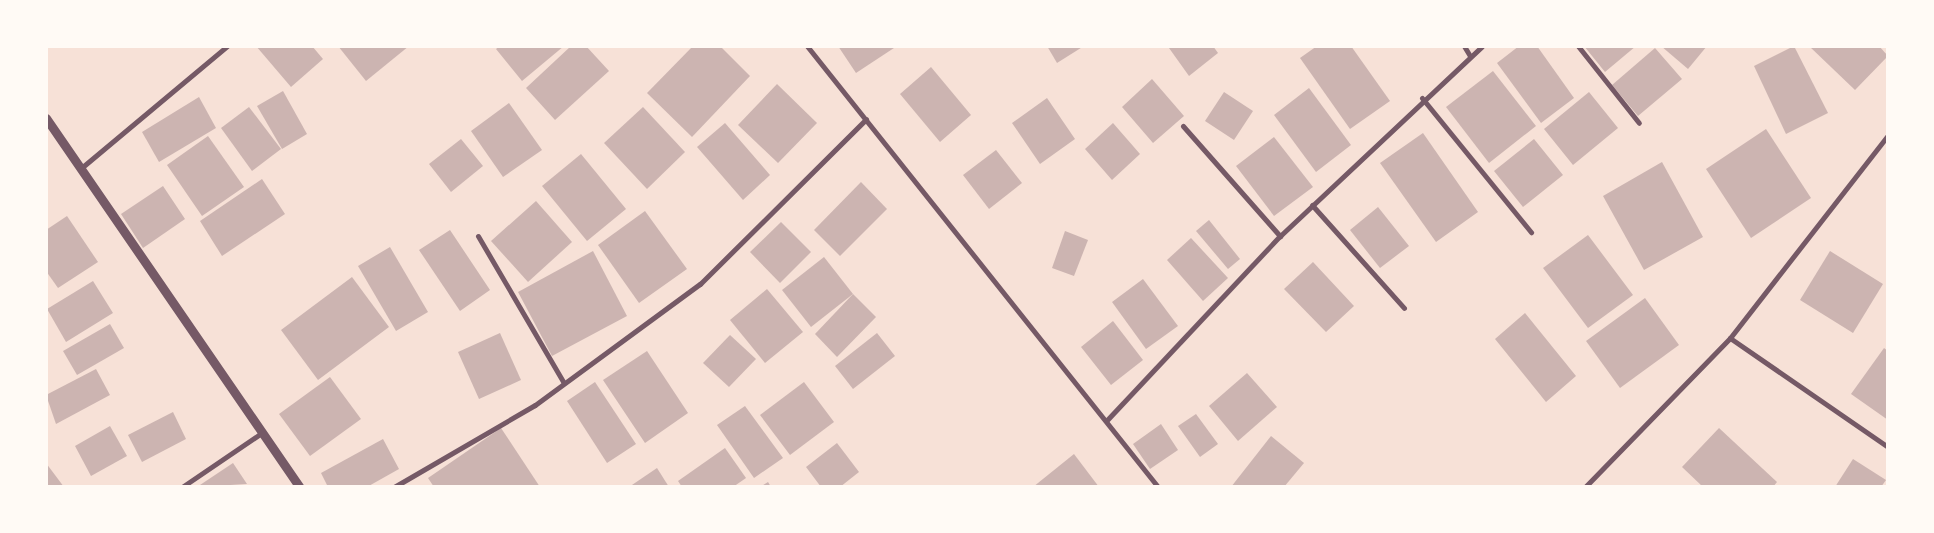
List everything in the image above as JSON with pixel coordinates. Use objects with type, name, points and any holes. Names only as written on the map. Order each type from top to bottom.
[{"type":"street","points":[[80,169],[227,46]]},
{"type":"street","points":[[807,46],[1107,420],[1158,487]]},
{"type":"street","points":[[1464,46],[1470,56]]},
{"type":"street","points":[[1107,420],[1280,236],[1422,98],[1482,46]]},
{"type":"street","points":[[1578,46],[1640,123]]},
{"type":"street","points":[[1422,98],[1531,232]]},
{"type":"street","points":[[46,118],[300,487]]},
{"type":"street","points":[[394,487],[564,383],[700,284],[866,119]]},
{"type":"street","points":[[1183,126],[1280,236]]},
{"type":"street","points":[[1584,487],[1730,338],[1888,135]]},
{"type":"street","points":[[1312,205],[1404,308]]},
{"type":"street","points":[[478,236],[564,383]]},
{"type":"street","points":[[1730,338],[1888,447]]},
{"type":"street","points":[[182,487],[263,432]]},
{"type":"building","points":[[256,46],[312,46],[323,59],[291,87]]},
{"type":"building","points":[[338,46],[409,46],[366,81]]},
{"type":"building","points":[[500,46],[564,46],[522,81],[496,49]]},
{"type":"building","points":[[571,46],[586,46],[609,71],[555,120],[526,88]]},
{"type":"building","points":[[693,46],[720,46],[750,76],[692,137],[647,93]]},
{"type":"building","points":[[838,46],[897,46],[856,73]]},
{"type":"building","points":[[1047,46],[1084,46],[1057,63]]},
{"type":"building","points":[[1172,46],[1213,46],[1218,53],[1189,76],[1169,48]]},
{"type":"building","points":[[1317,46],[1351,46],[1390,101],[1350,129],[1300,58]]},
{"type":"building","points":[[1519,46],[1537,46],[1574,98],[1541,123],[1497,63]]},
{"type":"building","points":[[1584,46],[1636,46],[1605,72]]},
{"type":"building","points":[[1661,46],[1707,46],[1688,69]]},
{"type":"building","points":[[1794,46],[1828,113],[1786,134],[1754,66]]},
{"type":"building","points":[[1809,46],[1879,46],[1888,56],[1855,90]]},
{"type":"building","points":[[1655,48],[1682,79],[1638,116],[1612,85]]},
{"type":"building","points":[[931,67],[971,115],[940,142],[900,94]]},
{"type":"building","points":[[1493,71],[1536,126],[1489,163],[1446,107]]},
{"type":"building","points":[[1152,79],[1184,116],[1153,143],[1122,107]]},
{"type":"building","points":[[777,84],[817,123],[778,163],[738,125]]},
{"type":"building","points":[[1309,88],[1351,145],[1316,172],[1274,115]]},
{"type":"building","points":[[283,91],[307,134],[282,149],[257,106]]},
{"type":"building","points":[[1224,92],[1253,111],[1234,140],[1205,121]]},
{"type":"building","points":[[1589,92],[1618,128],[1573,165],[1544,129]]},
{"type":"building","points":[[199,97],[216,128],[159,162],[142,132]]},
{"type":"building","points":[[1047,98],[1075,139],[1040,164],[1012,123]]},
{"type":"building","points":[[509,103],[542,150],[503,177],[471,131]]},
{"type":"building","points":[[249,107],[281,149],[252,171],[221,128]]},
{"type":"building","points":[[643,107],[685,152],[647,189],[604,143]]},
{"type":"building","points":[[725,123],[770,175],[743,200],[697,147]]},
{"type":"building","points":[[1113,123],[1140,154],[1112,180],[1085,149]]},
{"type":"building","points":[[1766,129],[1811,198],[1751,238],[1706,169]]},
{"type":"building","points":[[1423,133],[1478,212],[1436,242],[1380,163]]},
{"type":"building","points":[[208,136],[244,187],[202,216],[167,165]]},
{"type":"building","points":[[1274,137],[1313,187],[1274,216],[1236,166]]},
{"type":"building","points":[[461,139],[483,166],[451,192],[429,164]]},
{"type":"building","points":[[1534,139],[1563,175],[1523,207],[1494,171]]},
{"type":"building","points":[[996,150],[1022,183],[989,209],[963,175]]},
{"type":"building","points":[[581,154],[626,209],[587,241],[542,186]]},
{"type":"building","points":[[1662,162],[1703,237],[1644,270],[1603,196]]},
{"type":"building","points":[[262,179],[285,214],[222,256],[200,221]]},
{"type":"building","points":[[861,182],[887,209],[840,256],[814,230]]},
{"type":"building","points":[[163,186],[185,219],[143,248],[121,214]]},
{"type":"building","points":[[536,201],[572,242],[528,282],[491,241]]},
{"type":"building","points":[[1378,207],[1409,246],[1380,268],[1350,230]]},
{"type":"building","points":[[645,211],[687,269],[639,303],[598,245]]},
{"type":"building","points":[[67,216],[98,262],[58,288],[46,271],[46,230]]},
{"type":"building","points":[[1209,220],[1240,259],[1228,269],[1196,231]]},
{"type":"building","points":[[781,222],[811,252],[780,283],[750,252]]},
{"type":"building","points":[[450,230],[490,290],[460,311],[419,250]]},
{"type":"building","points":[[1065,231],[1088,240],[1074,276],[1052,268]]},
{"type":"building","points":[[1588,235],[1633,295],[1588,328],[1543,268]]},
{"type":"building","points":[[1191,238],[1228,278],[1203,301],[1167,260]]},
{"type":"building","points":[[390,247],[428,312],[396,331],[358,266]]},
{"type":"building","points":[[593,251],[627,316],[552,356],[518,292]]},
{"type":"building","points":[[1830,251],[1883,284],[1853,333],[1800,300]]},
{"type":"building","points":[[824,257],[853,294],[811,327],[782,290]]},
{"type":"building","points":[[1313,262],[1354,306],[1326,332],[1284,289]]},
{"type":"building","points":[[352,277],[389,327],[318,380],[281,330]]},
{"type":"building","points":[[1143,279],[1178,326],[1146,349],[1112,302]]},
{"type":"building","points":[[93,281],[113,313],[66,342],[47,309]]},
{"type":"building","points":[[767,289],[803,332],[765,363],[730,320]]},
{"type":"building","points":[[853,294],[876,317],[837,357],[815,334]]},
{"type":"building","points":[[1645,298],[1679,345],[1620,388],[1586,341]]},
{"type":"building","points":[[1525,313],[1576,376],[1546,402],[1495,339]]},
{"type":"building","points":[[1113,321],[1143,360],[1111,385],[1081,347]]},
{"type":"building","points":[[110,324],[124,348],[77,375],[63,351]]},
{"type":"building","points":[[500,333],[521,380],[479,399],[458,352]]},
{"type":"building","points":[[877,333],[895,356],[853,389],[835,366]]},
{"type":"building","points":[[730,335],[756,359],[729,387],[703,363]]},
{"type":"building","points":[[1884,348],[1888,351],[1888,420],[1851,394]]},
{"type":"building","points":[[647,351],[688,413],[645,443],[603,380]]},
{"type":"building","points":[[96,369],[110,395],[56,424],[46,395]]},
{"type":"building","points":[[1247,373],[1277,407],[1238,441],[1209,406]]},
{"type":"building","points":[[330,377],[361,419],[310,456],[279,414]]},
{"type":"building","points":[[595,382],[636,444],[607,463],[567,401]]},
{"type":"building","points":[[804,382],[834,422],[790,455],[760,415]]},
{"type":"building","points":[[745,406],[783,458],[754,478],[717,425]]},
{"type":"building","points":[[173,412],[186,439],[142,462],[128,435]]},
{"type":"building","points":[[1196,414],[1218,444],[1200,457],[1178,426]]},
{"type":"building","points":[[1161,424],[1178,450],[1150,469],[1133,444]]},
{"type":"building","points":[[110,426],[127,456],[91,476],[75,446]]},
{"type":"building","points":[[501,428],[540,487],[434,487],[428,478]]},
{"type":"building","points":[[1719,428],[1777,482],[1773,487],[1703,487],[1682,467]]},
{"type":"building","points":[[1271,436],[1304,463],[1284,487],[1231,487]]},
{"type":"building","points":[[383,439],[399,469],[367,487],[328,487],[321,473]]},
{"type":"building","points":[[837,443],[859,472],[840,487],[821,487],[806,467]]},
{"type":"building","points":[[725,448],[746,478],[733,487],[682,487],[678,481]]},
{"type":"building","points":[[1074,454],[1099,487],[1033,487]]},
{"type":"building","points":[[1853,459],[1886,480],[1881,487],[1835,487]]},
{"type":"building","points":[[46,463],[64,487],[46,487]]},
{"type":"building","points":[[233,463],[247,484],[197,487]]},
{"type":"building","points":[[657,468],[669,487],[629,487]]},
{"type":"building","points":[[768,482],[771,487],[760,487]]}]
